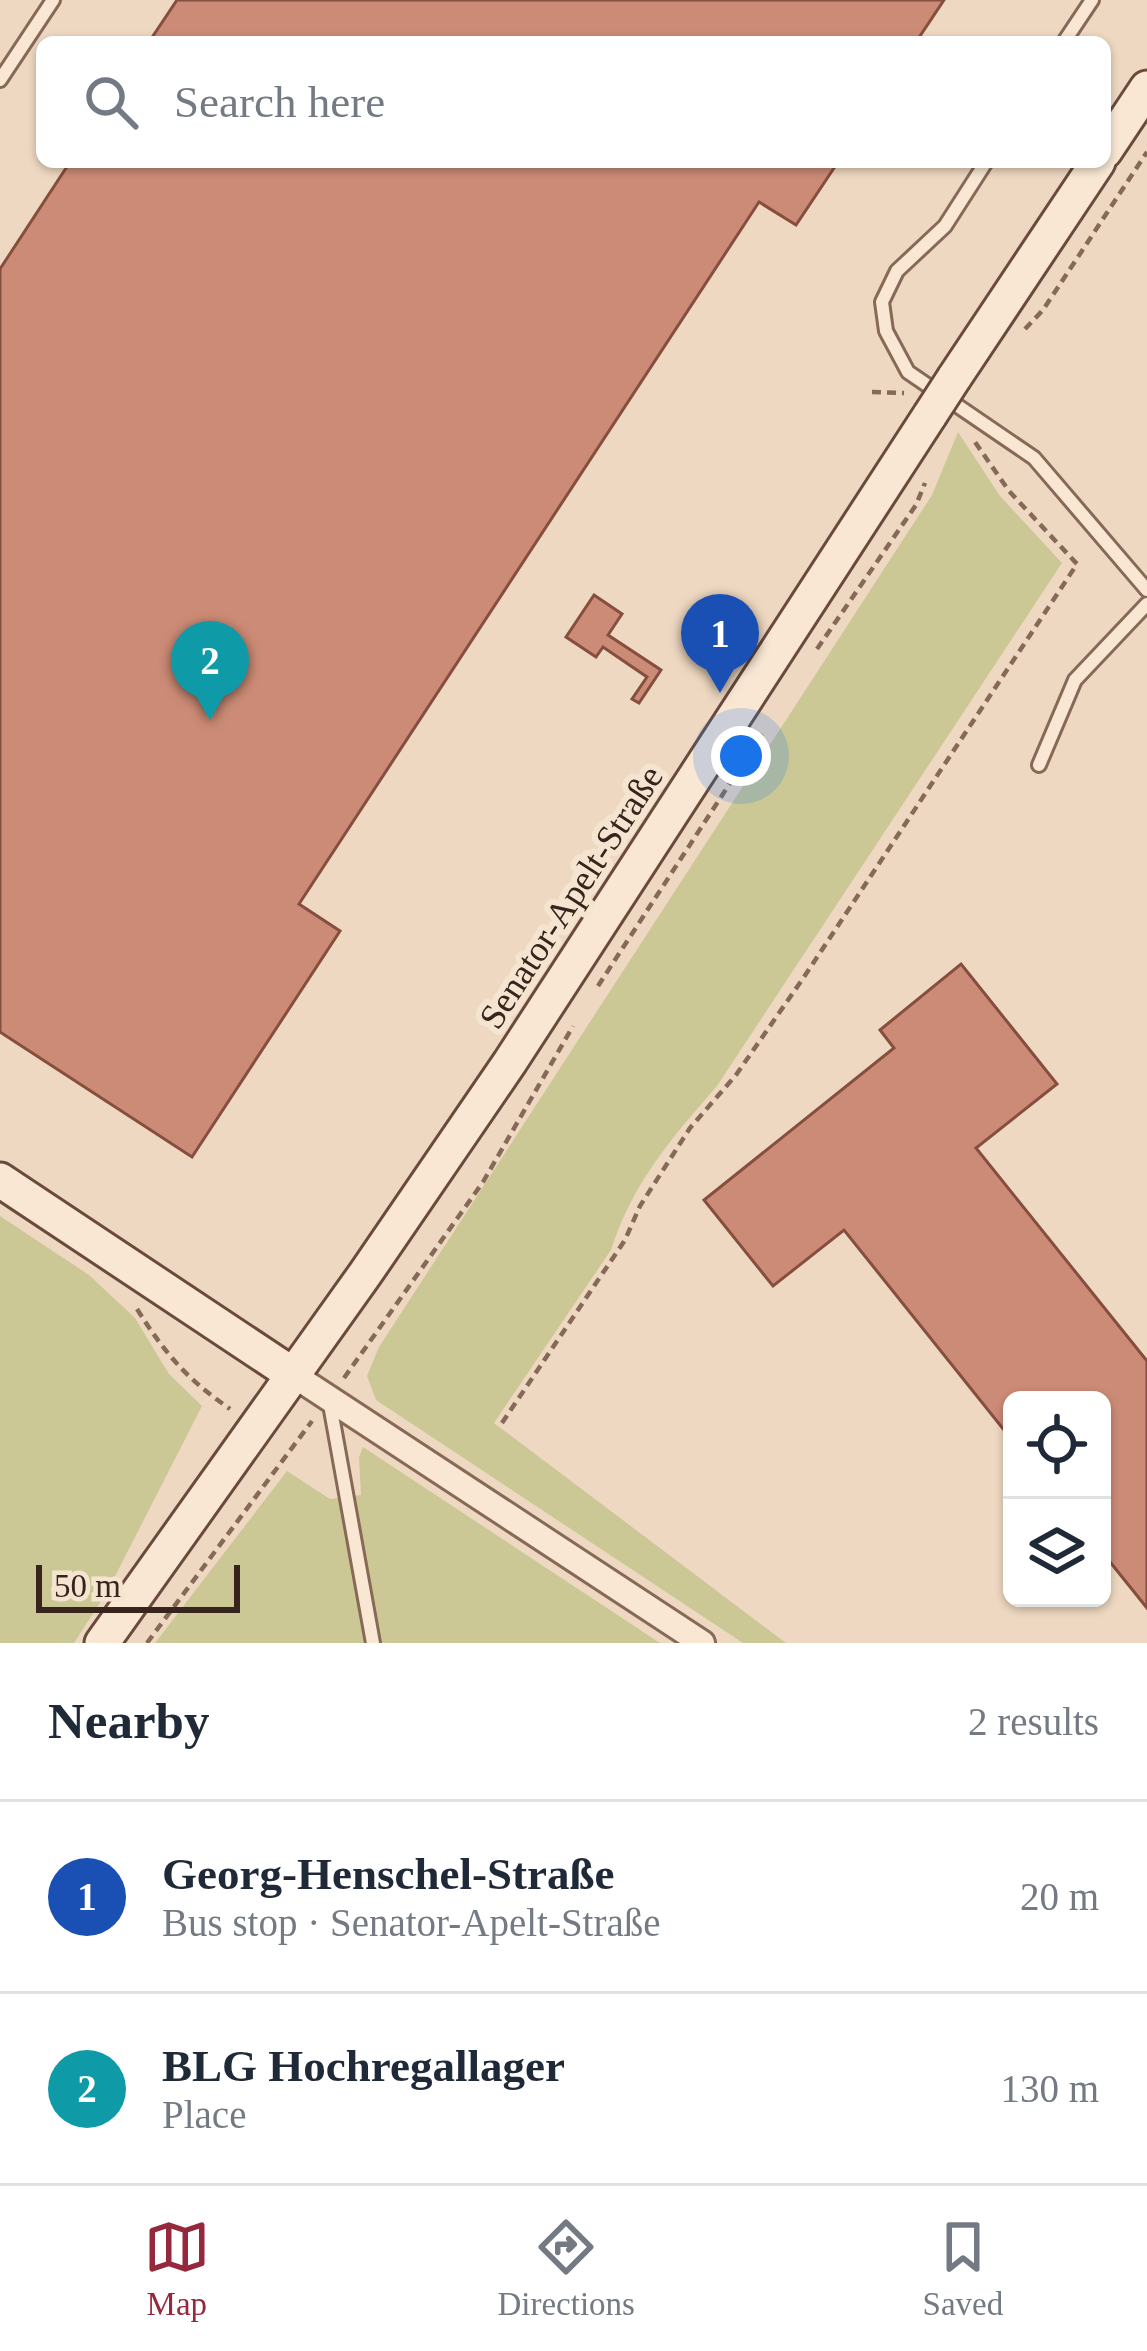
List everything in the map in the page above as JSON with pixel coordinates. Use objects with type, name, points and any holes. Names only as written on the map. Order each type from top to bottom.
[{"type":"street","points":[[1111,142],[1147,88]]},
{"type":"street","name":"Senator-Apelt-Straße","points":[[102,1643],[510,1062],[922,404],[954,378],[1094,168]]},
{"type":"street","points":[[0,1180],[702,1643]]},
{"type":"lane","points":[[0,80],[53,0]]},
{"type":"lane","points":[[1068,36],[1092,0]]},
{"type":"lane","points":[[982,168],[945,226],[897,271],[882,302],[886,332],[908,372],[1034,458],[1147,590]]},
{"type":"lane","points":[[1039,765],[1075,680],[1147,604]]},
{"type":"lane","points":[[329,1398],[374,1643]]},
{"type":"path","points":[[1017,338],[1043,310],[1147,152]]},
{"type":"path","points":[[872,392],[922,404]]},
{"type":"path","points":[[502,1424],[625,1240],[640,1206],[690,1128],[736,1075],[804,977],[1077,564],[1009,491],[967,430]]},
{"type":"path","points":[[811,658],[916,505],[932,468]]},
{"type":"path","points":[[590,998],[761,735]]},
{"type":"path","points":[[148,1643],[375,1338],[483,1182],[579,1014]]},
{"type":"path","points":[[136,1308],[167,1356],[255,1427]]},
{"type":"shaded area","points":[[958,432],[1000,496],[1062,563],[717,1086],[655,1162],[630,1203],[611,1250],[494,1423],[786,1643],[743,1643],[376,1400],[367,1376],[379,1347],[932,495]]},
{"type":"shaded area","points":[[0,1216],[89,1275],[135,1318],[169,1374],[202,1406],[107,1592],[74,1643],[0,1643]]},
{"type":"shaded area","points":[[363,1447],[660,1643],[155,1643],[287,1471],[330,1499],[361,1495]]},
{"type":"building","points":[[177,0],[944,0],[920,36],[153,36]]},
{"type":"building","points":[[66,168],[834,168],[796,225],[759,202],[299,904],[340,931],[192,1157],[0,1032],[0,269]]},
{"type":"building","points":[[594,595],[622,614],[608,635],[661,670],[639,703],[632,699],[647,677],[603,647],[596,657],[566,637]]},
{"type":"building","points":[[961,964],[1057,1084],[976,1148],[1147,1361],[1147,1608],[1111,1563],[1111,1391],[1003,1391],[1003,1429],[844,1230],[773,1286],[704,1200],[894,1048],[880,1030]]},
{"type":"place","name":"Georg-Henschel-Straße","points":[[720,693]]},
{"type":"place","name":"BLG Hochregallager","points":[[210,720]]}]
